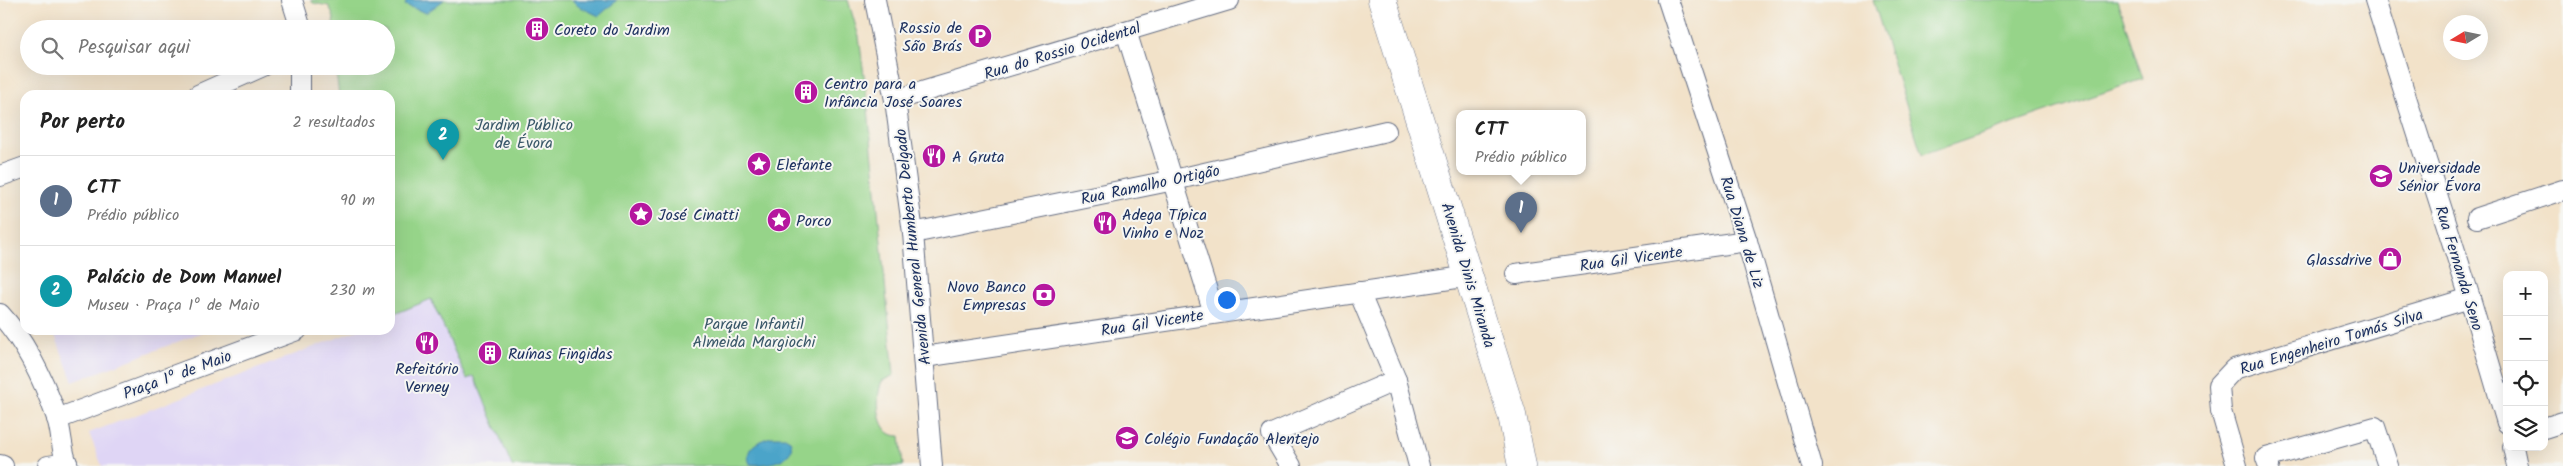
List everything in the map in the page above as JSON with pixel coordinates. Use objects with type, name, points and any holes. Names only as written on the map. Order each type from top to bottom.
[{"type":"main road","name":"Avenida Dinis Miranda","points":[[1382,0],[1512,415],[1522,466]]},
{"type":"street","points":[[292,0],[298,20]]},
{"type":"street","name":"Avenida General Humberto Delgado","points":[[875,0],[895,100],[913,233],[932,466]]},
{"type":"street","name":"Rua do Rossio Ocidental","points":[[895,100],[1229,0]]},
{"type":"street","name":"Rua Diana de Liz","points":[[1668,0],[1747,241],[1812,466]]},
{"type":"street","name":"Rua Fernanda Seno","points":[[2375,0],[2470,298],[2503,410]]},
{"type":"street","points":[[1126,31],[1214,313]]},
{"type":"street","points":[[209,90],[243,75]]},
{"type":"street","points":[[300,75],[300,90]]},
{"type":"street","name":"Rua Ramalho Ortigão","points":[[913,233],[1174,180],[1386,131]]},
{"type":"street","points":[[0,176],[20,169]]},
{"type":"street","points":[[2477,218],[2563,190]]},
{"type":"street","name":"Rua Gil Vicente","points":[[1516,274],[1747,241]]},
{"type":"street","name":"Rua Gil Vicente","points":[[924,357],[1470,276]]},
{"type":"street","points":[[1359,292],[1396,380],[1419,466]]},
{"type":"street","name":"Rua Engenheiro Tomás Silva","points":[[2237,466],[2220,411],[2219,385],[2234,369],[2470,298]]},
{"type":"street","points":[[0,314],[13,328],[29,352],[57,418],[61,465]]},
{"type":"street","name":"Praça 1º de Maio","points":[[57,418],[283,335]]},
{"type":"street","points":[[1290,466],[1272,434],[1396,380]]},
{"type":"street","points":[[2548,427],[2563,422]]},
{"type":"street","points":[[2269,466],[2266,458],[2375,427],[2388,466]]},
{"type":"street","points":[[2513,451],[2517,466]]},
{"type":"shaded area","points":[[431,299],[467,379],[474,376],[512,466],[102,466],[89,433],[345,335],[395,335],[395,314]]},
{"type":"shaded area","points":[[55,335],[195,335],[73,382]]},
{"type":"green space","points":[[311,0],[848,0],[859,37],[867,98],[894,375],[882,381],[878,396],[879,415],[886,430],[892,435],[900,436],[903,466],[512,466],[474,376],[467,379],[431,299],[397,313],[395,310],[395,90],[338,90],[336,75],[395,75],[395,20],[334,20],[329,6],[313,3]]},
{"type":"green space","points":[[1873,0],[2117,0],[2143,79],[1922,155]]},
{"type":"water","points":[[407,0],[444,0],[426,13],[405,5]]},
{"type":"water","points":[[572,0],[617,0],[599,16],[578,6]]},
{"type":"water","points":[[771,437],[785,437],[790,440],[790,453],[779,461],[772,463],[750,464],[748,458],[750,449],[757,443]]},
{"type":"place","name":"Coreto do Jardim","points":[[537,29]]},
{"type":"place","name":"Rossio de São Brás","points":[[980,36]]},
{"type":"place","name":"Centro para a Infância José Soares","points":[[806,92]]},
{"type":"place","name":"A Gruta","points":[[934,156]]},
{"type":"place","name":"Palácio de Dom Manuel","points":[[443,160]]},
{"type":"place","name":"Elefante","points":[[759,164]]},
{"type":"place","name":"Universidade Sénior Évora","points":[[2381,176]]},
{"type":"place","name":"José Cinatti","points":[[641,214]]},
{"type":"place","name":"Porco","points":[[779,220]]},
{"type":"place","name":"Adega Típica Vinho e Noz","points":[[1105,223]]},
{"type":"place","name":"CTT","points":[[1521,233]]},
{"type":"place","name":"Glassdrive","points":[[2390,259]]},
{"type":"place","name":"Novo Banco Empresas","points":[[1044,295]]},
{"type":"place","name":"Refeitório Verney","points":[[427,343]]},
{"type":"place","name":"Ruínas Fingidas","points":[[490,353]]},
{"type":"place","name":"Colégio Fundação Alentejo","points":[[1127,438]]},
{"type":"park label","name":"Jardim Público de Évora","points":[[524,133]]},
{"type":"park label","name":"Parque Infantil Almeida Margiochi","points":[[754,332]]}]
